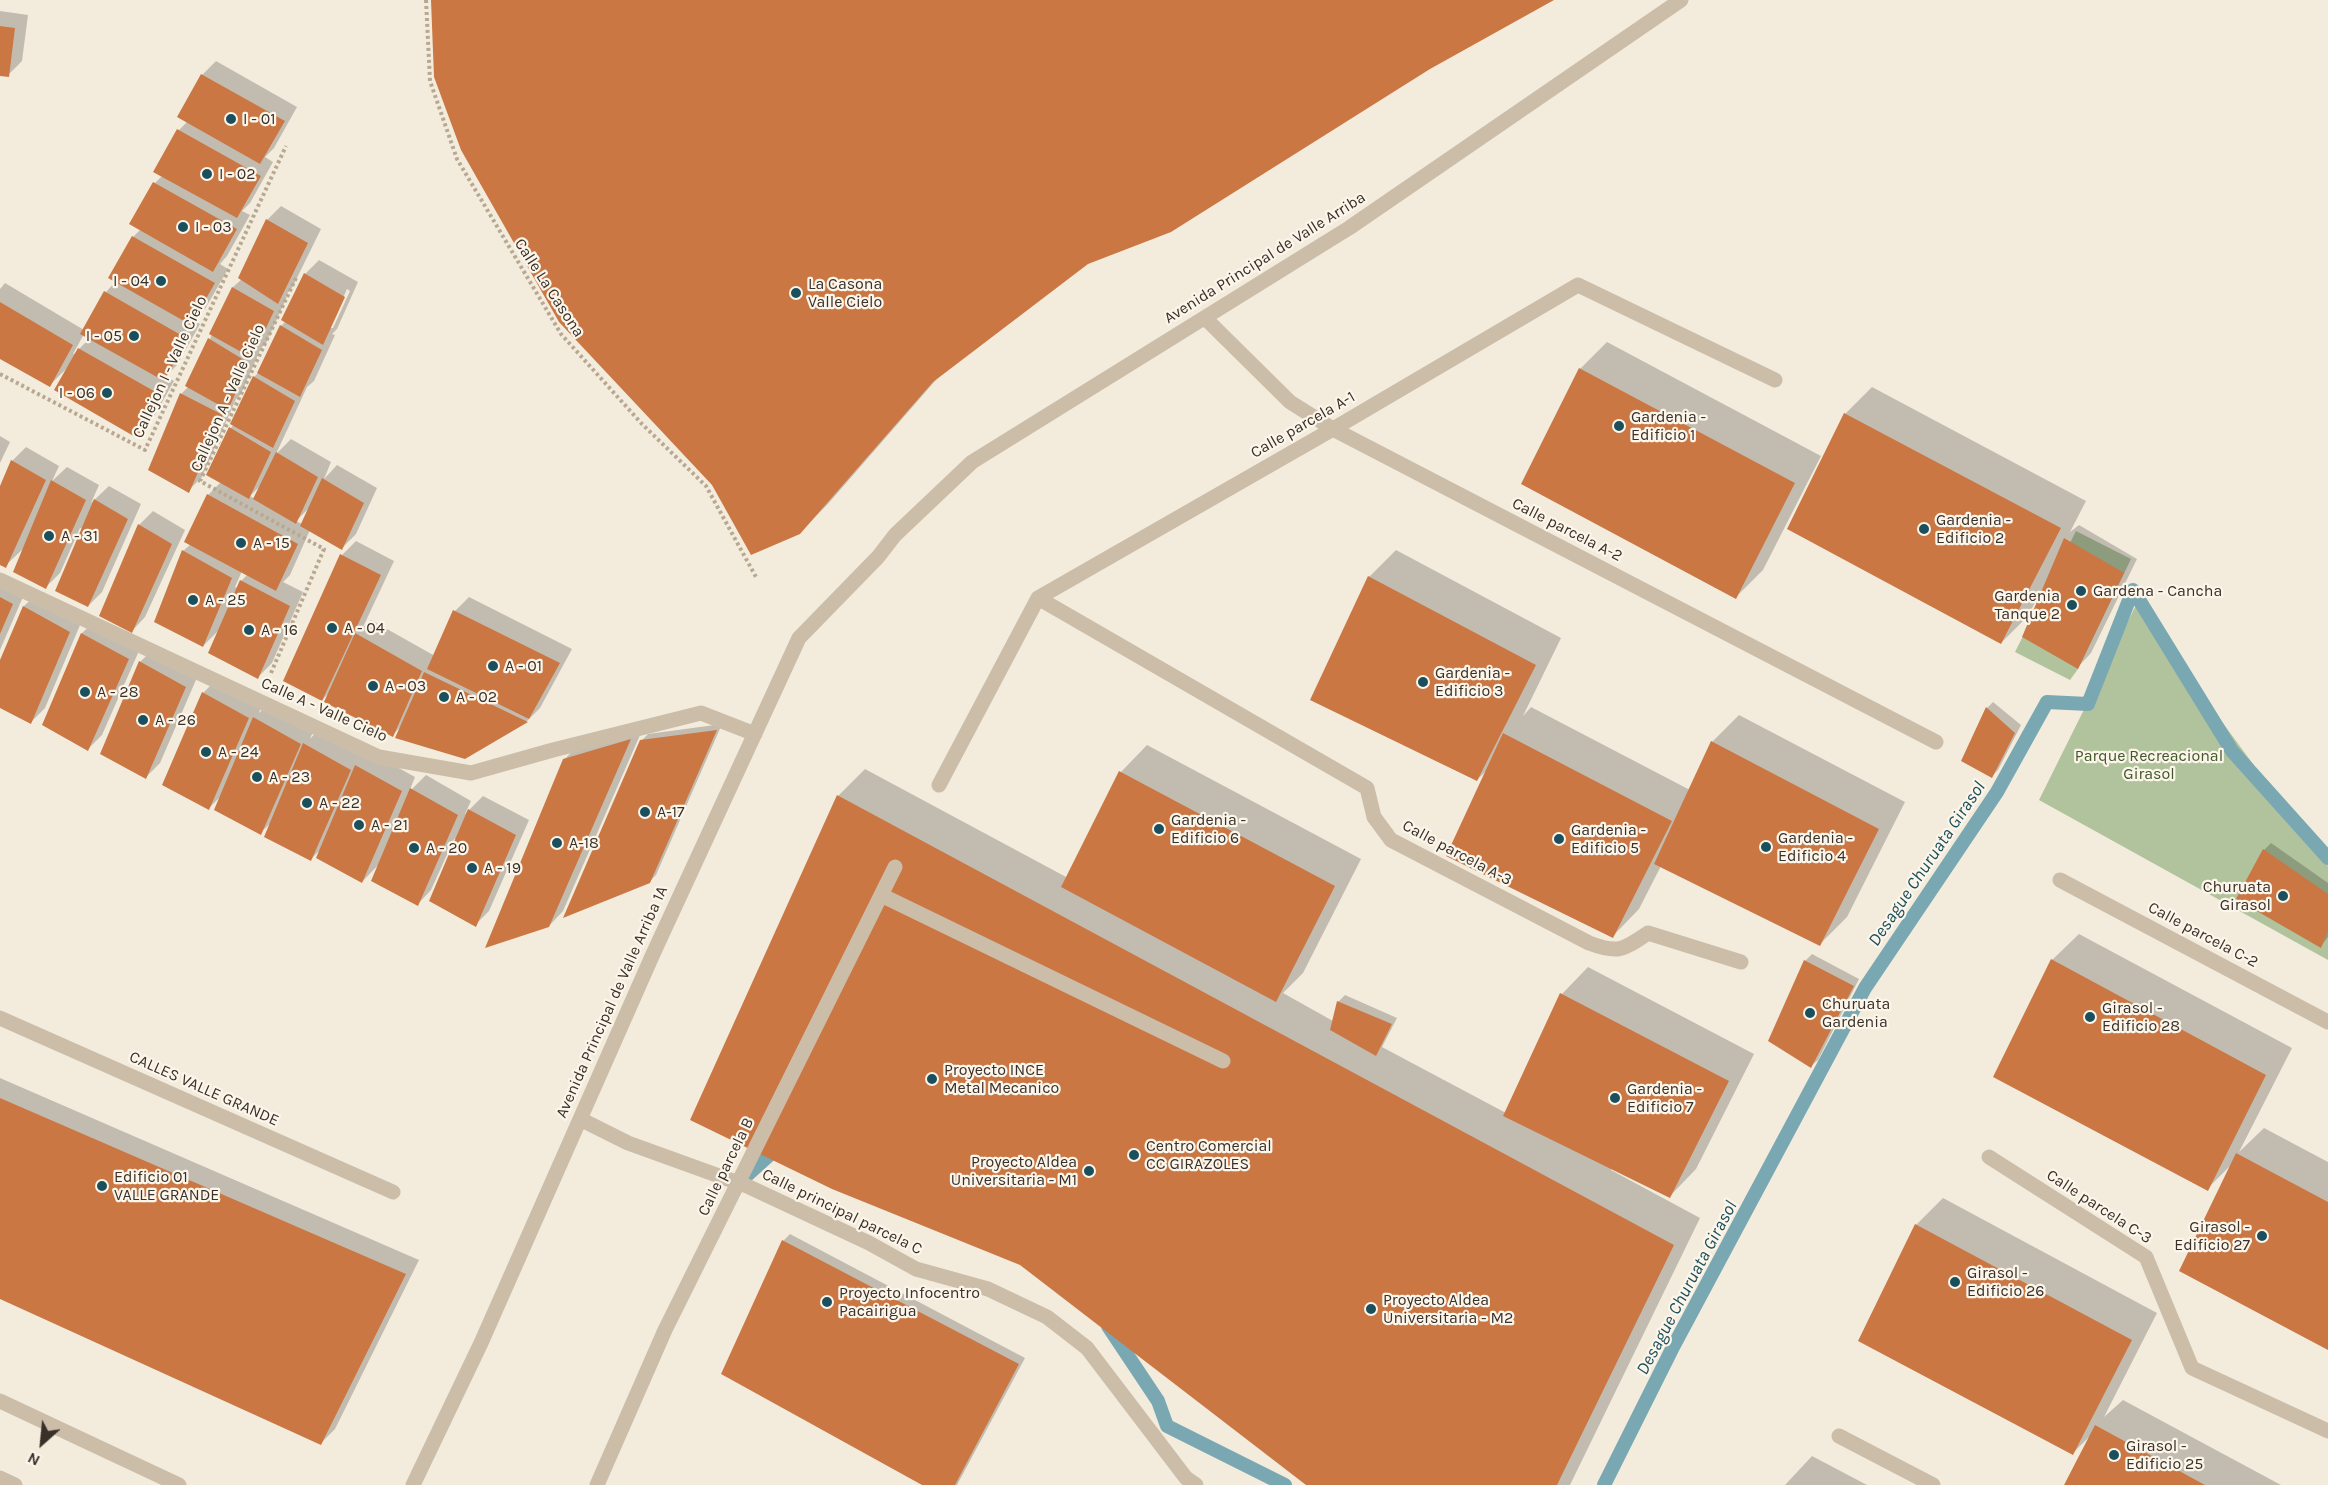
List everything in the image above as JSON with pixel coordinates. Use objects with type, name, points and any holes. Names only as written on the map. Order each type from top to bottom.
[{"type":"street","name":"Avenida Principal de Valle Arriba","points":[[878,557],[896,535],[972,462],[1349,228],[1681,0]]},
{"type":"street","name":"Calle parcela A-1","points":[[1038,598],[1578,285],[1775,380]]},
{"type":"street","name":"Calle parcela A-2","points":[[1205,318],[1290,402],[1333,429],[1936,742]]},
{"type":"street","name":"Avenida Principal de Valle Arriba 1A","points":[[413,1485],[481,1343],[657,944],[799,638],[878,557]]},
{"type":"street","name":"Calle A - Valle Cielo","points":[[0,580],[379,757],[471,773],[700,713],[754,734]]},
{"type":"street","points":[[939,785],[1038,598]]},
{"type":"street","name":"Calle parcela A-3","points":[[1038,598],[1367,788],[1374,817],[1390,840],[1411,851],[1608,950],[1627,947],[1648,933],[1741,962]]},
{"type":"street","name":"Calle parcela B","points":[[597,1485],[665,1330],[894,867]]},
{"type":"street","name":"Calle parcela C-2","points":[[2060,880],[2328,1022]]},
{"type":"street","points":[[880,895],[1223,1061]]},
{"type":"street","name":"CALLES VALLE GRANDE","points":[[0,1018],[393,1192]]},
{"type":"street","name":"Calle principal parcela C","points":[[580,1119],[628,1143],[739,1183],[869,1243],[916,1269],[988,1289],[1047,1317],[1087,1348],[1186,1478],[1196,1485]]},
{"type":"street","name":"Calle parcela C-3","points":[[1989,1157],[2146,1257],[2192,1368],[2328,1431]]},
{"type":"street","points":[[0,1401],[179,1485]]},
{"type":"street","points":[[1839,1436],[1933,1485]]},
{"type":"street","points":[[0,1478],[15,1485]]},
{"type":"path","name":"Calle La Casona","points":[[426,0],[430,81],[457,159],[561,334],[642,424],[706,486],[756,578]]},
{"type":"path","name":"Callejon I - Valle Cielo","points":[[0,375],[145,450],[286,146]]},
{"type":"path","name":"Callejon A - Valle Cielo","points":[[259,700],[324,549],[200,481],[296,278]]},
{"type":"green space","name":"Gardena - Cancha","points":[[2076,531],[2131,559],[2078,669],[2070,680],[2015,652]]},
{"type":"green space","name":"Parque Recreacional Girasol","points":[[2136,605],[2328,866],[2328,960],[2039,800]]},
{"type":"building","name":"La Casona Valle Cielo","points":[[431,0],[1554,0],[1430,69],[1171,232],[1088,264],[933,382],[800,534],[751,555],[712,485],[559,322],[461,150],[434,77]]},
{"type":"building","points":[[0,26],[15,28],[9,77],[0,76]]},
{"type":"building","name":"I - 01","points":[[201,74],[285,121],[260,164],[177,117]]},
{"type":"building","name":"I - 02","points":[[177,129],[261,176],[237,218],[153,172]]},
{"type":"building","name":"I - 03","points":[[153,182],[237,229],[213,272],[129,224]]},
{"type":"building","points":[[266,219],[308,243],[278,304],[238,278]]},
{"type":"building","name":"I - 04","points":[[132,236],[215,283],[191,325],[108,278]]},
{"type":"building","points":[[304,273],[345,297],[323,345],[281,320]]},
{"type":"building","points":[[232,287],[274,311],[252,358],[209,334]]},
{"type":"building","name":"I - 05","points":[[104,291],[188,339],[164,381],[80,334]]},
{"type":"building","points":[[0,302],[73,345],[50,387],[0,359]]},
{"type":"building","points":[[280,325],[322,350],[300,397],[257,373]]},
{"type":"building","points":[[208,338],[249,363],[228,410],[185,386]]},
{"type":"building","name":"I - 06","points":[[78,348],[161,395],[137,438],[54,390]]},
{"type":"building","name":"Gardenia - Edificio 1","points":[[1579,368],[1795,483],[1736,599],[1521,484]]},
{"type":"building","points":[[253,376],[295,401],[273,448],[230,424]]},
{"type":"building","points":[[180,393],[223,415],[189,493],[148,470]]},
{"type":"building","name":"Gardenia - Edificio 2","points":[[1844,413],[2061,528],[2001,644],[1787,529]]},
{"type":"building","points":[[229,427],[271,452],[249,499],[206,475]]},
{"type":"building","points":[[276,452],[318,477],[296,524],[253,499]]},
{"type":"building","points":[[11,460],[46,480],[6,568],[0,565],[0,486]]},
{"type":"building","points":[[322,478],[364,503],[342,550],[300,526]]},
{"type":"building","name":"A - 31","points":[[51,480],[86,500],[46,589],[13,572]]},
{"type":"building","name":"A - 15","points":[[207,494],[298,544],[276,591],[184,542]]},
{"type":"building","points":[[94,499],[128,519],[88,607],[55,591]]},
{"type":"building","points":[[138,524],[172,544],[132,633],[99,616]]},
{"type":"building","name":"Gardena - Cancha","points":[[2064,538],[2124,573],[2078,669],[2022,637]]},
{"type":"building","name":"A - 25","points":[[182,550],[232,578],[203,647],[154,622]]},
{"type":"building","name":"A - 04","points":[[340,554],[381,575],[322,701],[283,681]]},
{"type":"building","name":"Gardenia - Edificio 3","points":[[1368,576],[1536,665],[1477,781],[1310,700]]},
{"type":"building","name":"A - 16","points":[[240,580],[290,606],[258,679],[208,653]]},
{"type":"building","points":[[0,597],[13,604],[0,634]]},
{"type":"building","points":[[23,606],[70,632],[31,724],[0,708],[0,660]]},
{"type":"building","name":"A - 01","points":[[453,610],[560,663],[529,719],[427,669]]},
{"type":"building","name":"A - 28","points":[[81,633],[129,659],[88,751],[42,725]]},
{"type":"building","name":"A - 03","points":[[355,633],[422,671],[393,737],[324,702]]},
{"type":"building","name":"A - 26","points":[[139,661],[186,687],[146,779],[100,754]]},
{"type":"building","name":"A - 02","points":[[424,672],[528,722],[465,759],[395,738]]},
{"type":"building","name":"A - 24","points":[[202,692],[249,718],[209,810],[162,785]]},
{"type":"building","points":[[1986,707],[2015,733],[1992,778],[1961,761]]},
{"type":"building","name":"A - 23","points":[[253,717],[301,744],[261,835],[214,810]]},
{"type":"building","name":"A-17","points":[[717,730],[650,883],[563,918],[640,740]]},
{"type":"building","name":"Gardenia - Edificio 5","points":[[1503,733],[1672,821],[1613,938],[1446,856]]},
{"type":"building","name":"A-18","points":[[631,739],[549,927],[485,948],[563,759]]},
{"type":"building","name":"Gardenia - Edificio 4","points":[[1711,741],[1879,829],[1820,946],[1654,864]]},
{"type":"building","name":"A - 22","points":[[303,743],[351,770],[311,861],[264,837]]},
{"type":"building","name":"A - 21","points":[[355,765],[402,791],[362,883],[316,858]]},
{"type":"building","name":"Gardenia - Edificio 6","points":[[1119,771],[1335,886],[1276,1002],[1061,887]]},
{"type":"building","name":"A - 20","points":[[410,788],[458,815],[418,906],[371,881]]},
{"type":"building","name":"Centro Comercial CC GIRAZOLES","points":[[837,795],[1674,1245],[1557,1485],[1306,1485],[1020,1265],[832,1189],[690,1120]]},
{"type":"building","name":"A - 19","points":[[468,809],[516,835],[476,927],[429,901]]},
{"type":"building","name":"Churuata Girasol","points":[[2263,849],[2328,894],[2328,931],[2321,948],[2236,899]]},
{"type":"building","name":"Girasol - Edificio 28","points":[[2051,959],[2266,1075],[2208,1191],[1993,1077]]},
{"type":"building","name":"Churuata Gardenia","points":[[1804,960],[1854,986],[1811,1068],[1768,1041]]},
{"type":"building","name":"Gardenia - Edificio 7","points":[[1560,993],[1729,1081],[1670,1198],[1503,1116]]},
{"type":"building","points":[[1337,1001],[1392,1024],[1376,1056],[1330,1030]]},
{"type":"building","name":"Edificio 01 VALLE GRANDE","points":[[0,1098],[406,1274],[321,1445],[0,1299]]},
{"type":"building","name":"Girasol - Edificio 27","points":[[2236,1153],[2328,1202],[2328,1350],[2179,1271]]},
{"type":"building","name":"Girasol - Edificio 26","points":[[1915,1224],[2132,1340],[2073,1455],[1858,1341]]},
{"type":"building","name":"Proyecto Infocentro Pacairigua","points":[[782,1240],[1019,1364],[955,1485],[922,1485],[721,1374]]},
{"type":"building","name":"Girasol - Edificio 25","points":[[2095,1425],[2205,1485],[2064,1485]]},
{"type":"waterway","name":"Desague Churuata Girasol","points":[[1604,1485],[1672,1349],[1865,988],[1997,792],[2047,702],[2088,704],[2133,590],[2232,751],[2328,858]]},
{"type":"waterway","points":[[745,1177],[777,1148],[779,1149]]},
{"type":"waterway","points":[[1108,1326],[1158,1401],[1167,1426],[1285,1485]]},
{"type":"place","name":"I - 01","points":[[231,119]]},
{"type":"place","name":"I - 02","points":[[207,174]]},
{"type":"place","name":"I - 03","points":[[183,227]]},
{"type":"place","name":"I - 04","points":[[161,281]]},
{"type":"place","name":"La Casona Valle Cielo","points":[[796,293]]},
{"type":"place","name":"I - 05","points":[[134,336]]},
{"type":"place","name":"I - 06","points":[[107,393]]},
{"type":"place","name":"Gardenia - Edificio 1","points":[[1619,426]]},
{"type":"place","name":"Gardenia - Edificio 2","points":[[1924,529]]},
{"type":"place","name":"A - 31","points":[[49,536]]},
{"type":"place","name":"A - 15","points":[[241,543]]},
{"type":"place","name":"Gardena - Cancha","points":[[2081,591]]},
{"type":"place","name":"A - 25","points":[[193,600]]},
{"type":"place","name":"Gardenia Tanque 2","points":[[2072,605]]},
{"type":"place","name":"A - 04","points":[[332,628]]},
{"type":"place","name":"A - 16","points":[[249,630]]},
{"type":"place","name":"A - 01","points":[[493,666]]},
{"type":"place","name":"Gardenia - Edificio 3","points":[[1423,682]]},
{"type":"place","name":"A - 03","points":[[373,686]]},
{"type":"place","name":"A - 28","points":[[85,692]]},
{"type":"place","name":"A - 02","points":[[444,697]]},
{"type":"place","name":"A - 26","points":[[143,720]]},
{"type":"place","name":"A - 24","points":[[206,752]]},
{"type":"place","name":"A - 23","points":[[257,777]]},
{"type":"place","name":"A - 22","points":[[307,803]]},
{"type":"place","name":"A-17","points":[[645,812]]},
{"type":"place","name":"A - 21","points":[[359,825]]},
{"type":"place","name":"Gardenia - Edificio 6","points":[[1159,829]]},
{"type":"place","name":"Gardenia - Edificio 5","points":[[1559,839]]},
{"type":"place","name":"A-18","points":[[557,843]]},
{"type":"place","name":"Gardenia - Edificio 4","points":[[1766,847]]},
{"type":"place","name":"A - 20","points":[[414,848]]},
{"type":"place","name":"A - 19","points":[[472,868]]},
{"type":"place","name":"Churuata Girasol","points":[[2283,896]]},
{"type":"place","name":"Churuata Gardenia","points":[[1810,1013]]},
{"type":"place","name":"Girasol - Edificio 28","points":[[2090,1017]]},
{"type":"place","name":"Proyecto INCE Metal Mecanico","points":[[932,1079]]},
{"type":"place","name":"Gardenia - Edificio 7","points":[[1615,1098]]},
{"type":"place","name":"Centro Comercial CC GIRAZOLES","points":[[1134,1155]]},
{"type":"place","name":"Proyecto Aldea Universitaria - M1","points":[[1089,1171]]},
{"type":"place","name":"Edificio 01 VALLE GRANDE","points":[[102,1186]]},
{"type":"place","name":"Girasol - Edificio 27","points":[[2262,1236]]},
{"type":"place","name":"Girasol - Edificio 26","points":[[1955,1282]]},
{"type":"place","name":"Proyecto Infocentro Pacairigua","points":[[827,1302]]},
{"type":"place","name":"Proyecto Aldea Universitaria - M2","points":[[1371,1309]]},
{"type":"place","name":"Girasol - Edificio 25","points":[[2114,1455]]}]
